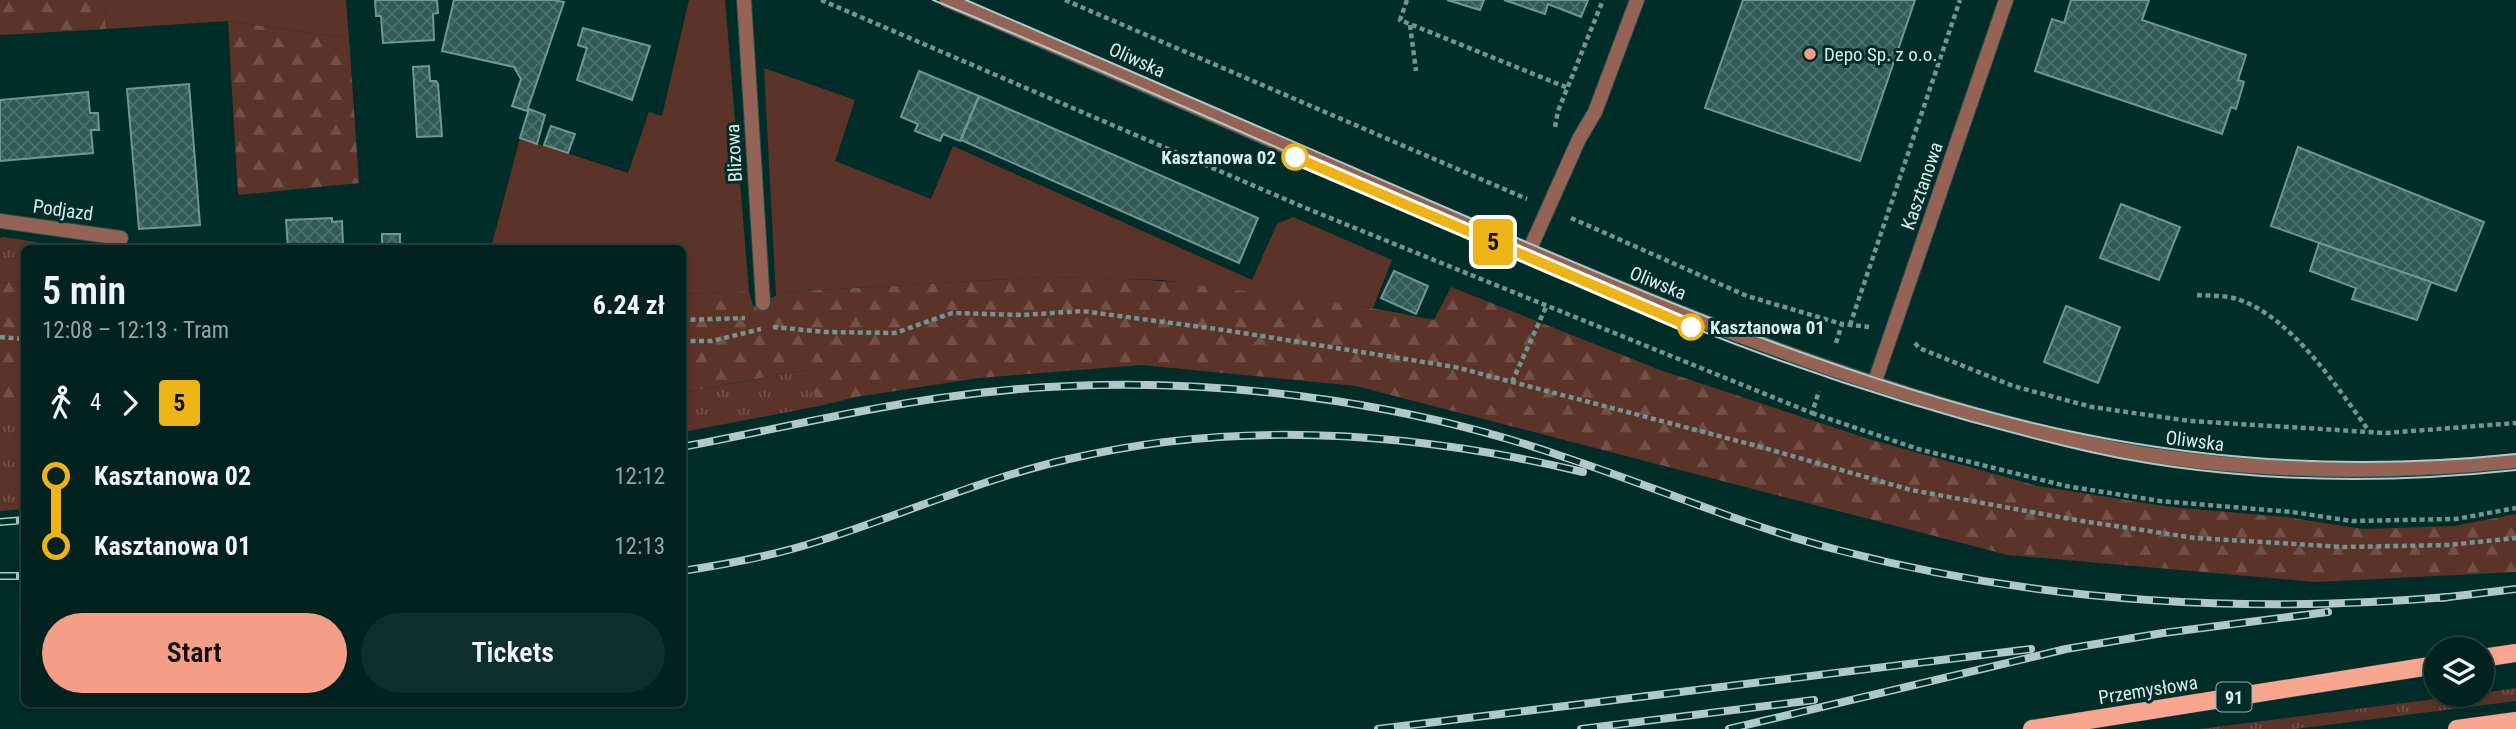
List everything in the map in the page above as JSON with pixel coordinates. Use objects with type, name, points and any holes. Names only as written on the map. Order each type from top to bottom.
[{"type":"main road","points":[[2494,656],[2516,653]]},
{"type":"main road","name":"Przemysłowa","points":[[2032,729],[2424,668]]},
{"type":"main road","points":[[2457,729],[2516,721]]},
{"type":"street","name":"Blizowa","points":[[744,0],[763,303]]},
{"type":"street","name":"Oliwska","points":[[947,0],[1529,251],[1742,338],[1874,384],[2063,438],[2197,461],[2264,468],[2412,470],[2516,461]]},
{"type":"street","points":[[1529,251],[1579,139],[1595,112],[1637,0]]},
{"type":"street","name":"Kasztanowa","points":[[1874,384],[2006,0]]},
{"type":"street","name":"Podjazd","points":[[0,221],[121,238]]},
{"type":"path","points":[[821,0],[1198,163],[1546,307],[1812,413],[1918,449],[2053,482],[2160,500],[2292,512],[2353,521],[2456,519],[2516,508]]},
{"type":"path","points":[[1065,0],[1530,200],[1535,189]]},
{"type":"path","points":[[1407,0],[1400,20],[1568,88]]},
{"type":"path","points":[[1553,138],[1558,111],[1603,0]]},
{"type":"path","points":[[1850,325],[1960,0]]},
{"type":"path","points":[[1410,24],[1416,71]]},
{"type":"path","points":[[1548,207],[1747,296],[1842,324],[1870,328]]},
{"type":"path","points":[[2197,295],[2239,299],[2283,327],[2310,355],[2369,432]]},
{"type":"path","points":[[1512,382],[1546,307]]},
{"type":"path","points":[[686,341],[712,341],[771,327],[825,332],[895,333],[952,313],[1022,315],[1082,311],[1441,364],[1911,489],[2076,520],[2195,538],[2344,547],[2448,545],[2516,538]]},
{"type":"path","points":[[686,320],[753,317]]},
{"type":"path","points":[[1812,413],[1842,324]]},
{"type":"path","points":[[0,337],[21,339]]},
{"type":"path","points":[[1913,341],[1919,348],[2013,386],[2092,407],[2190,421],[2369,432],[2452,429],[2516,422]]},
{"type":"green space","points":[[0,0],[105,0],[106,29],[0,35]]},
{"type":"green space","points":[[105,0],[346,0],[349,38],[228,21],[106,29]]},
{"type":"green space","points":[[689,0],[725,0],[749,291],[686,294],[686,245],[492,245],[520,138],[628,173],[649,112],[662,116]]},
{"type":"green space","points":[[228,21],[349,38],[359,183],[238,195]]},
{"type":"green space","points":[[764,68],[855,100],[835,161],[931,199],[953,146],[1252,280],[1277,224],[1293,217],[1392,260],[1373,308],[1161,280],[1044,277],[785,292],[776,297]]},
{"type":"green space","points":[[0,238],[54,245],[21,245],[21,281],[0,283]]},
{"type":"green space","points":[[1044,277],[1147,280],[1265,291],[1434,320],[1451,287],[1660,370],[1872,440],[2038,486],[2170,507],[2286,517],[2363,529],[2454,526],[2516,514],[2516,572],[2316,582],[2008,555],[1356,386],[1142,365],[979,378],[856,397],[819,406],[804,370],[686,392],[686,294],[749,291],[753,306],[785,292]]},
{"type":"green space","points":[[21,281],[21,427],[0,419],[0,283]]},
{"type":"green space","points":[[805,370],[819,406],[686,431],[686,392]]},
{"type":"green space","points":[[0,419],[21,427],[21,509],[0,511]]},
{"type":"green space","points":[[2516,688],[2516,701],[2494,704],[2494,691]]},
{"type":"green space","points":[[2424,700],[2424,707],[2469,707],[2295,729],[2199,729]]},
{"type":"building","points":[[375,0],[437,0],[438,13],[433,14],[434,40],[383,43],[381,16],[376,16]]},
{"type":"building","points":[[454,0],[564,2],[527,111],[512,106],[521,79],[514,67],[442,51]]},
{"type":"building","points":[[1447,0],[1484,0],[1480,10]]},
{"type":"building","points":[[1504,0],[1588,0],[1581,17],[1548,4],[1545,14]]},
{"type":"building","name":"Depo Sp. z o.o.","points":[[1743,0],[1915,0],[1860,161],[1705,108]]},
{"type":"building","points":[[2071,0],[2149,0],[2142,20],[2246,55],[2238,80],[2244,82],[2236,109],[2231,107],[2222,134],[2035,71],[2052,19],[2064,23]]},
{"type":"building","points":[[583,28],[650,46],[632,100],[577,80],[587,48],[578,45]]},
{"type":"building","points":[[429,66],[430,81],[436,81],[438,84],[442,136],[417,137],[413,67]]},
{"type":"building","points":[[919,71],[979,96],[960,141],[943,134],[940,141],[915,131],[918,124],[901,117]]},
{"type":"building","points":[[189,84],[200,225],[139,229],[127,89]]},
{"type":"building","points":[[88,92],[90,113],[98,113],[99,130],[91,130],[93,153],[0,161],[0,100]]},
{"type":"building","points":[[979,96],[1258,218],[1239,263],[961,140]]},
{"type":"building","points":[[529,109],[545,115],[537,144],[520,138]]},
{"type":"building","points":[[551,126],[575,134],[568,153],[544,145]]},
{"type":"building","points":[[2298,147],[2484,222],[2456,291],[2271,226]]},
{"type":"building","points":[[2121,204],[2180,227],[2159,280],[2100,258]]},
{"type":"building","points":[[332,218],[332,222],[342,221],[343,245],[288,245],[286,220]]},
{"type":"building","points":[[382,234],[400,234],[400,245],[382,245]]},
{"type":"building","points":[[2319,243],[2431,282],[2417,320],[2352,299],[2356,288],[2310,271]]},
{"type":"building","points":[[1394,271],[1428,286],[1416,314],[1381,298]]},
{"type":"building","points":[[2066,306],[2120,327],[2098,383],[2044,362]]},
{"type":"tram line","points":[[933,0],[1689,326],[1781,361],[1922,407],[2017,434],[2120,458],[2232,474],[2346,479],[2516,470]]},
{"type":"tram line","points":[[966,0],[1608,277],[1764,339],[1922,393],[2083,434],[2136,444],[2244,457],[2353,462],[2462,459],[2516,454]]},
{"type":"tram line","name":"5","points":[[1295,157],[1691,327]]},
{"type":"railway","points":[[686,446],[875,408],[989,392],[1088,385],[1237,389],[1365,406],[1480,431],[1564,457],[1803,540],[1913,568],[1988,582],[2064,592],[2218,603],[2371,602],[2448,597]]},
{"type":"railway","points":[[686,570],[805,545],[1037,467],[1133,446],[1262,435],[1326,435],[1455,447],[1583,472]]},
{"type":"railway","points":[[0,522],[21,520]]},
{"type":"railway","points":[[0,576],[21,576]]},
{"type":"railway","points":[[2440,598],[2516,589]]},
{"type":"railway","points":[[1729,729],[2066,649],[2163,633],[2328,612]]},
{"type":"railway","points":[[1378,729],[2031,649]]},
{"type":"railway","points":[[1581,729],[1814,700]]},
{"type":"place","name":"Depo Sp. z o.o.","points":[[1810,54]]},
{"type":"place","name":"Kasztanowa 02","points":[[1295,157]]},
{"type":"place","name":"Kasztanowa 01","points":[[1691,327]]}]
